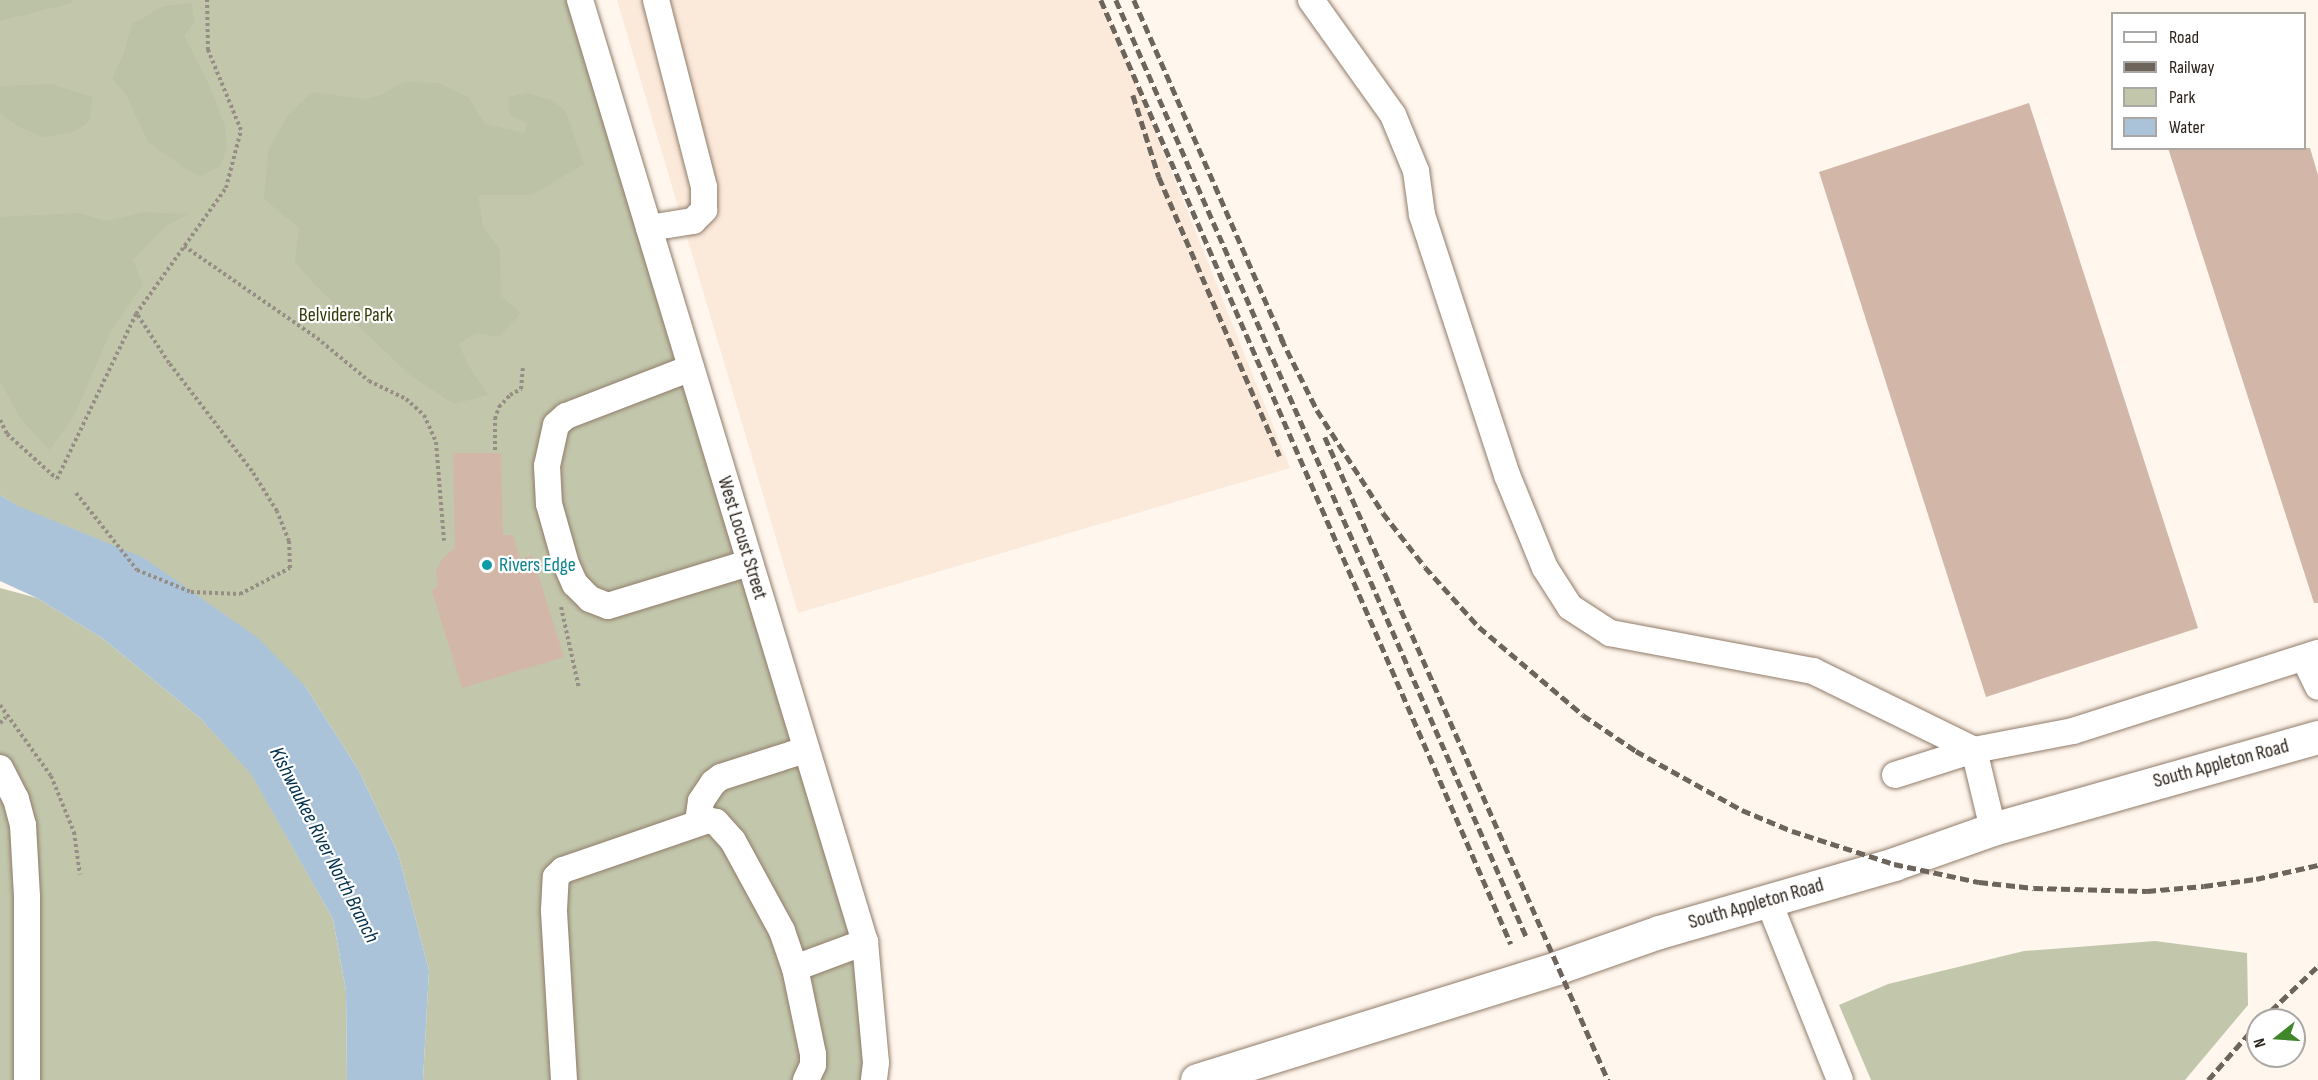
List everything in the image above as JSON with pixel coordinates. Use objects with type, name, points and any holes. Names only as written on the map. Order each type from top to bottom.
[{"type":"main road","name":"South Appleton Road","points":[[1197,1080],[1559,967],[1670,929],[1894,864],[1993,829],[2318,737]]},
{"type":"street","name":"West Locust Street","points":[[580,0],[805,750],[865,942],[876,1063],[873,1080]]},
{"type":"street","points":[[649,228],[693,221],[704,210],[704,187],[656,0]]},
{"type":"street","points":[[1311,0],[1392,115],[1416,171],[1422,215],[1507,475],[1545,568],[1570,606],[1610,633],[1813,671],[1974,750]]},
{"type":"street","points":[[691,368],[592,405],[566,416],[556,425],[547,466],[549,504],[566,564],[575,584],[598,603],[608,606],[749,563]]},
{"type":"street","points":[[1895,775],[1974,750],[2073,731],[2311,655],[2318,687]]},
{"type":"street","points":[[698,822],[701,801],[713,783],[722,777],[805,750]]},
{"type":"street","points":[[1974,750],[1993,829]]},
{"type":"street","points":[[0,768],[16,799],[23,825],[27,897],[27,1080]]},
{"type":"street","points":[[564,1080],[554,910],[556,877],[563,870],[698,822],[717,822],[734,841],[782,931],[795,968],[813,1054],[813,1065],[809,1078],[806,1080]]},
{"type":"street","points":[[1768,900],[1840,1080]]},
{"type":"street","points":[[795,968],[865,942]]},
{"type":"path","points":[[0,420],[7,434],[57,479],[136,314],[226,188],[242,130],[208,50],[207,0]]},
{"type":"path","points":[[184,246],[317,338],[369,381],[406,399],[424,415],[436,442],[444,541]]},
{"type":"path","points":[[76,493],[137,570],[190,592],[240,594],[290,568],[290,541],[271,501],[226,435],[169,363],[136,314]]},
{"type":"path","points":[[495,450],[495,419],[499,407],[510,395],[521,389],[523,368]]},
{"type":"path","points":[[557,598],[565,616],[579,688]]},
{"type":"path","points":[[0,705],[6,717],[51,776],[74,832],[80,875]]},
{"type":"path","points":[[0,723],[6,717]]},
{"type":"shaded area","points":[[617,0],[1103,0],[1290,468],[798,613]]},
{"type":"green space","name":"Belvidere Park","points":[[0,0],[580,0],[865,942],[874,1080],[423,1080],[429,970],[398,853],[358,769],[305,686],[0,495]]},
{"type":"green space","points":[[0,0],[73,0],[72,3],[0,21]]},
{"type":"green space","points":[[191,3],[195,22],[184,36],[209,84],[225,126],[227,149],[220,166],[202,176],[189,171],[148,142],[126,95],[112,78],[124,53],[132,24],[164,6]]},
{"type":"green space","points":[[404,82],[439,83],[468,97],[485,124],[524,133],[528,124],[509,114],[509,97],[527,93],[552,100],[566,112],[584,164],[532,195],[478,195],[483,226],[500,250],[501,296],[521,313],[499,337],[476,333],[459,344],[468,365],[488,395],[454,404],[410,375],[317,287],[295,262],[299,228],[264,199],[268,151],[288,115],[312,92],[364,99],[381,95]]},
{"type":"green space","points":[[51,84],[93,97],[89,122],[74,132],[44,137],[21,128],[0,114],[0,86]]},
{"type":"green space","points":[[144,212],[188,214],[165,227],[133,260],[143,285],[112,329],[74,416],[49,450],[20,418],[0,381],[0,217],[80,213],[106,221]]},
{"type":"green space","points":[[0,588],[37,598],[102,638],[200,718],[251,773],[333,919],[346,991],[347,1080],[0,1080]]},
{"type":"green space","points":[[2155,941],[2247,953],[2248,1005],[2185,1080],[1871,1080],[1839,1005],[1888,984],[2024,951]]},
{"type":"water","name":"Kishwaukee River North Branch","points":[[0,495],[18,506],[144,558],[258,638],[305,686],[358,769],[398,853],[429,970],[423,1080],[347,1080],[346,991],[333,919],[251,774],[200,718],[102,638],[37,598],[0,581]]},
{"type":"building","points":[[2029,103],[2198,628],[1986,697],[1819,172]]},
{"type":"building","points":[[2310,148],[2318,175],[2318,603],[2314,603],[2169,150],[2306,150]]},
{"type":"building","name":"Rivers Edge","points":[[453,453],[501,453],[503,535],[513,535],[520,559],[532,555],[564,657],[462,688],[432,591],[438,585],[436,571],[442,559],[455,548]]},
{"type":"railway","points":[[1101,0],[1511,944]]},
{"type":"railway","points":[[1116,0],[1526,936]]},
{"type":"railway","points":[[1134,0],[1284,344]]},
{"type":"railway","points":[[1133,95],[1159,177],[1280,456]]},
{"type":"railway","points":[[1281,338],[1317,410],[1383,513],[1425,567],[1479,627],[1583,715],[1636,751],[1742,810],[1792,831],[1894,864],[1979,882],[2034,888],[2147,891],[2256,879],[2318,865]]},
{"type":"railway","points":[[1325,437],[1608,1080]]},
{"type":"railway","points":[[2274,1008],[2318,966]]},
{"type":"railway","points":[[2208,1080],[2246,1037]]},
{"type":"place","name":"Rivers Edge","points":[[487,565]]}]
